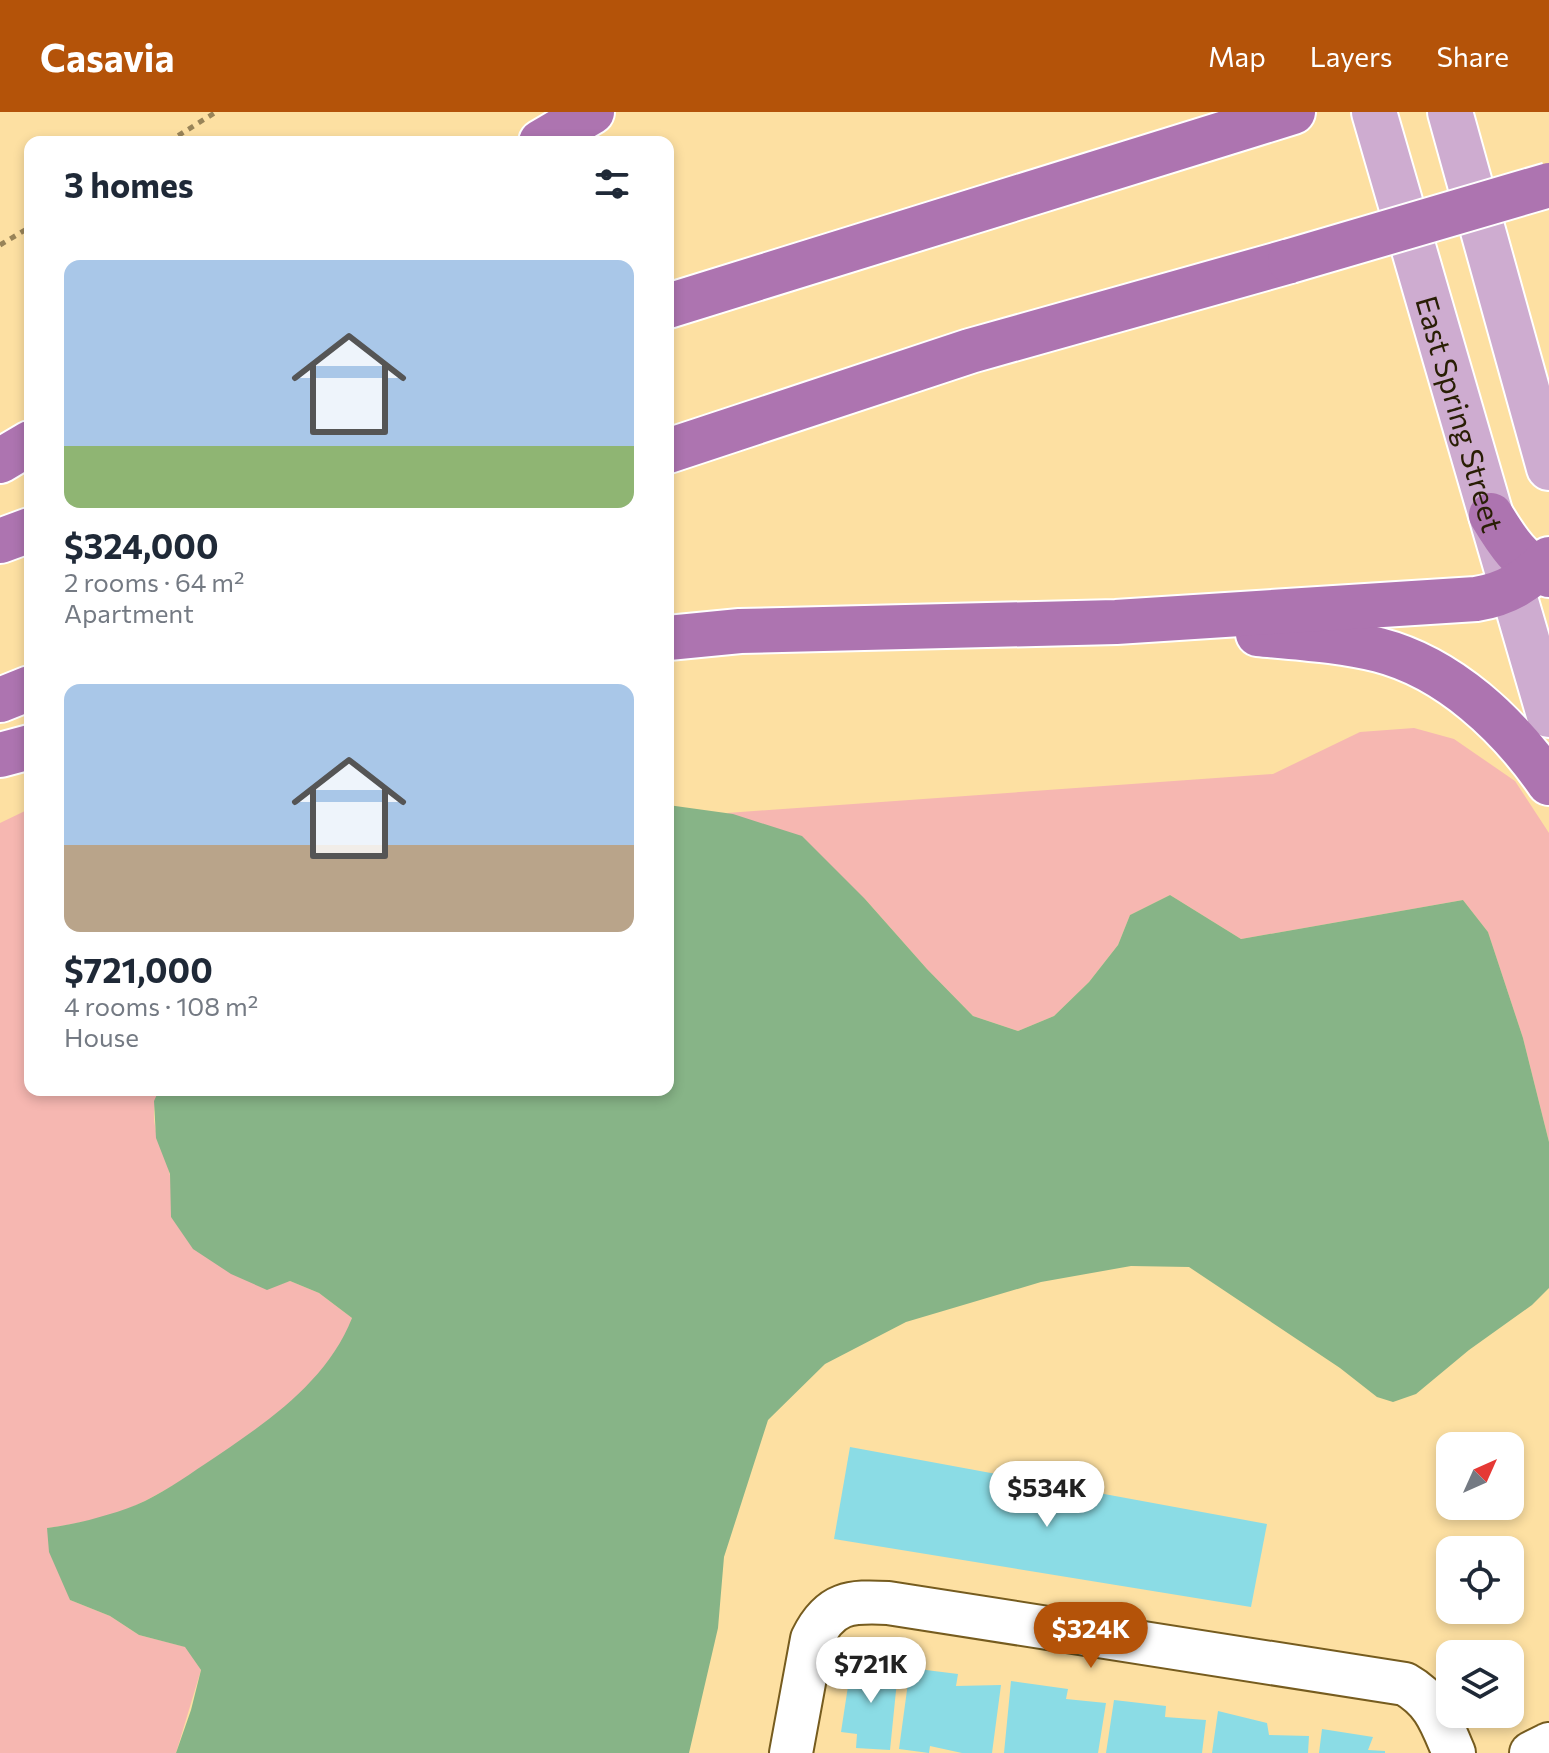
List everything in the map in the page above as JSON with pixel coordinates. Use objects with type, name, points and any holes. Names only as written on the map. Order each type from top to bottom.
[{"type":"highway","points":[[551,136],[592,112]]},
{"type":"highway","points":[[674,304],[1293,112]]},
{"type":"highway","points":[[674,449],[970,351],[1549,185]]},
{"type":"highway","points":[[0,461],[24,447]]},
{"type":"highway","points":[[674,637],[740,631],[1116,622],[1476,599],[1494,596],[1537,573],[1505,539],[1491,515]]},
{"type":"highway","points":[[0,541],[24,532]]},
{"type":"highway","points":[[1116,622],[1338,642],[1381,650],[1416,663],[1447,681],[1489,714],[1527,752],[1549,783]]},
{"type":"highway","points":[[0,700],[24,690]]},
{"type":"highway","points":[[0,755],[24,749]]},
{"type":"main road","name":"East Spring Street","points":[[1374,112],[1491,515]]},
{"type":"main road","points":[[1450,112],[1549,468]]},
{"type":"main road","points":[[1537,573],[1549,715]]},
{"type":"street","points":[[791,1753],[812,1639],[820,1623],[833,1611],[855,1602],[888,1603],[1405,1684],[1422,1693],[1435,1710],[1454,1753]]},
{"type":"street","points":[[1531,1753],[1549,1744]]},
{"type":"path","points":[[178,136],[216,112]]},
{"type":"path","points":[[0,245],[24,231]]},
{"type":"shaded area","points":[[1414,728],[1454,739],[1515,781],[1549,833],[1549,1142],[1523,1038],[1488,932],[1463,900],[1241,939],[1170,895],[1130,915],[1118,945],[1089,982],[1054,1016],[1018,1031],[973,1016],[865,899],[727,813],[1273,774],[1360,732]]},
{"type":"shaded area","points":[[674,806],[733,814],[802,836],[973,1016],[1018,1031],[1054,1016],[1089,982],[1118,945],[1130,915],[1170,895],[1241,939],[1463,900],[1488,932],[1523,1038],[1549,1142],[1549,1288],[1532,1305],[1469,1350],[1416,1394],[1393,1402],[1377,1397],[1340,1368],[1189,1267],[1131,1266],[1041,1282],[906,1322],[825,1364],[768,1420],[724,1557],[718,1628],[689,1753],[176,1753],[201,1670],[185,1647],[139,1635],[110,1616],[70,1600],[49,1552],[47,1528],[92,1519],[136,1505],[172,1486],[227,1449],[270,1418],[309,1383],[341,1342],[352,1318],[319,1293],[290,1281],[267,1290],[231,1274],[193,1249],[171,1217],[170,1174],[156,1138],[156,1096],[674,1096]]},
{"type":"shaded area","points":[[24,811],[24,1096],[157,1096],[154,1122],[170,1176],[171,1217],[266,1289],[290,1281],[319,1293],[352,1318],[341,1346],[324,1369],[278,1414],[222,1455],[130,1508],[95,1519],[47,1528],[70,1600],[110,1616],[139,1635],[186,1647],[201,1670],[176,1753],[0,1753],[0,823]]},
{"type":"building","points":[[850,1447],[1267,1524],[1251,1607],[834,1539]]},
{"type":"building","points":[[852,1660],[898,1671],[890,1750],[856,1748],[857,1734],[841,1732]]},
{"type":"building","points":[[910,1668],[958,1674],[956,1686],[1001,1685],[992,1753],[962,1753],[930,1746],[929,1753],[899,1749]]},
{"type":"building","points":[[1011,1681],[1068,1689],[1066,1699],[1106,1703],[1098,1753],[1004,1753]]},
{"type":"building","points":[[1114,1700],[1166,1706],[1165,1717],[1206,1720],[1202,1753],[1106,1753]]},
{"type":"building","points":[[1218,1711],[1267,1723],[1269,1735],[1309,1736],[1308,1753],[1212,1753]]},
{"type":"building","points":[[1322,1729],[1373,1737],[1368,1750],[1385,1753],[1319,1753]]}]
